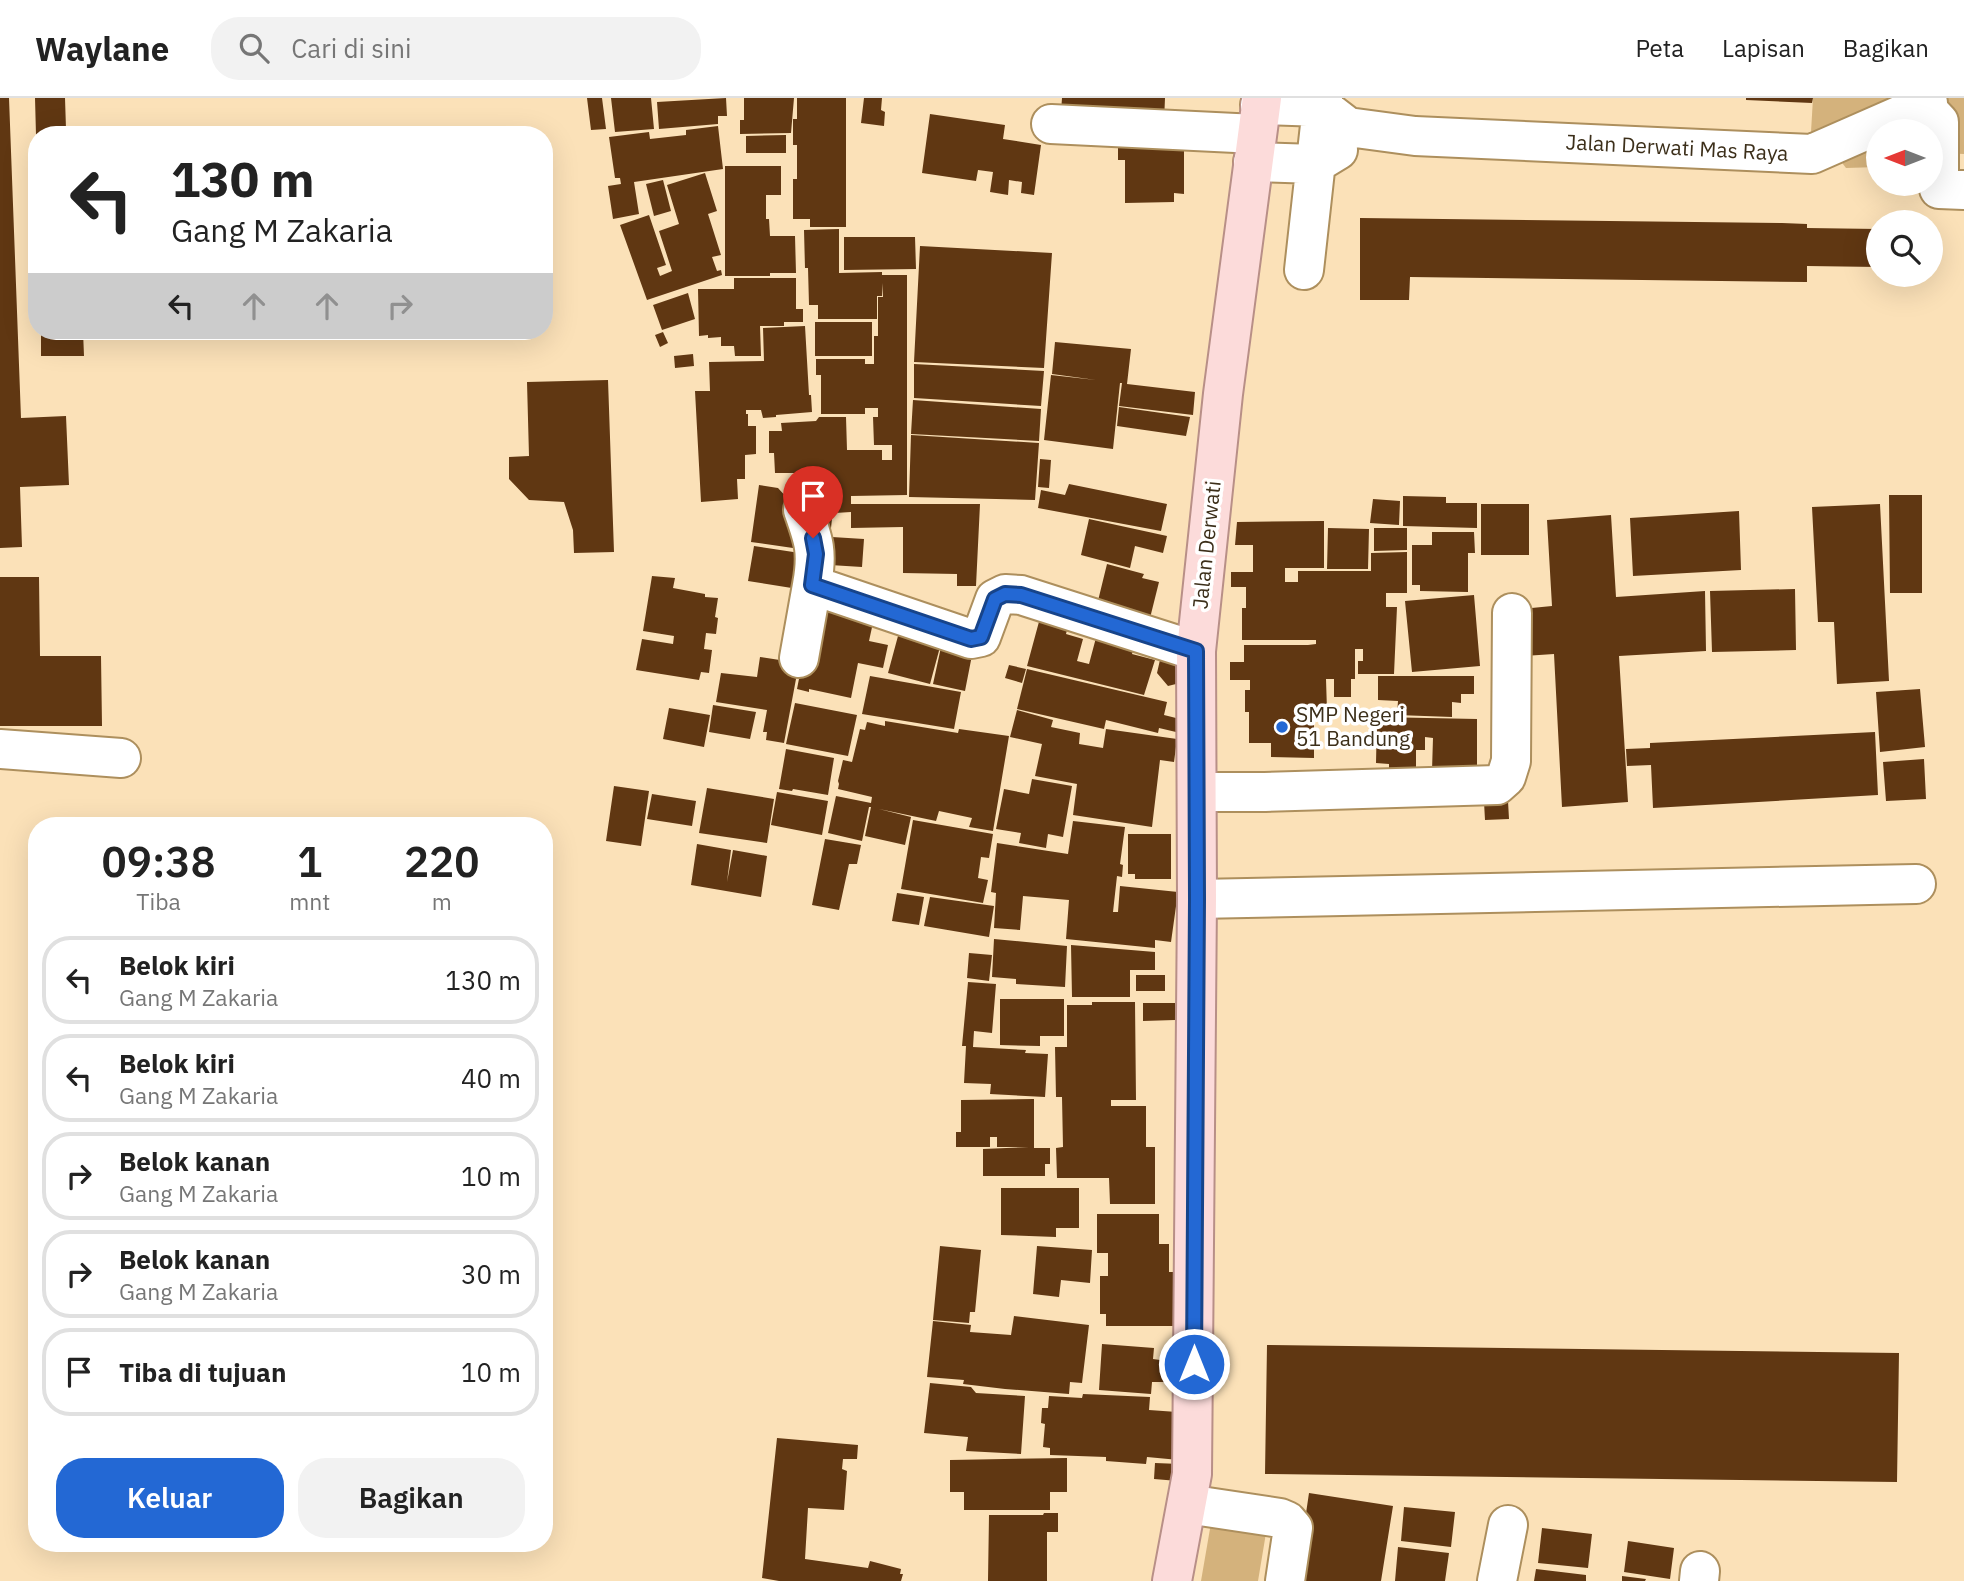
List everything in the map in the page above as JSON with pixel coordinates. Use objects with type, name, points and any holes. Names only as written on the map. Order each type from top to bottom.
[{"type":"main road","name":"Jalan Derwati","points":[[1172,1581],[1192,1474],[1197,899],[1196,651],[1223,394],[1258,125]]},
{"type":"street","points":[[1051,124],[1258,125],[1322,102]]},
{"type":"street","points":[[1322,102],[1348,127],[1415,136]]},
{"type":"street","points":[[1304,270],[1322,102]]},
{"type":"street","points":[[1920,104],[1940,122],[1939,189],[1964,190]]},
{"type":"street","name":"Jalan Derwati Mas Raya","points":[[1415,136],[1812,154],[1920,104]]},
{"type":"street","points":[[1258,125],[1315,164]]},
{"type":"street","points":[[1315,164],[1348,145],[1415,136]]},
{"type":"street","points":[[799,659],[816,554],[803,510]]},
{"type":"street","points":[[812,585],[971,639],[981,637],[995,599],[1005,594],[1021,595],[1196,651]]},
{"type":"street","points":[[1197,792],[1497,785],[1506,777],[1511,761],[1512,613]]},
{"type":"street","points":[[0,750],[121,758]]},
{"type":"street","points":[[1197,899],[1916,884]]},
{"type":"street","points":[[1187,1504],[1287,1521],[1293,1528],[1286,1581]]},
{"type":"street","points":[[1497,1581],[1508,1525]]},
{"type":"shaded area","points":[[1813,98],[1892,98],[1811,132]]},
{"type":"shaded area","points":[[1919,98],[1964,98],[1964,154],[1943,153],[1943,119],[1927,119]]},
{"type":"shaded area","points":[[1866,148],[1866,167],[1846,168],[1840,160]]},
{"type":"shaded area","points":[[1211,1523],[1266,1533],[1258,1581],[1201,1581]]},
{"type":"building","points":[[0,98],[9,98],[21,418],[66,416],[69,485],[20,487],[22,547],[0,548]]},
{"type":"building","points":[[35,98],[65,98],[66,126],[36,126]]},
{"type":"building","points":[[587,98],[602,98],[606,129],[591,130]]},
{"type":"building","points":[[611,98],[651,98],[654,129],[615,132]]},
{"type":"building","points":[[726,98],[727,116],[718,116],[718,124],[659,129],[657,102]]},
{"type":"building","points":[[744,98],[794,98],[791,133],[740,134],[740,120],[744,120]]},
{"type":"building","points":[[797,98],[846,98],[846,227],[810,227],[810,219],[793,219],[793,179],[797,179],[797,145],[793,145],[793,119],[797,119]]},
{"type":"building","points":[[864,98],[882,98],[884,126],[861,123]]},
{"type":"building","points":[[1062,98],[1165,98],[1164,122],[1061,112]]},
{"type":"building","points":[[1746,98],[1813,98],[1812,103]]},
{"type":"building","points":[[930,114],[1005,125],[1003,139],[1041,145],[1034,195],[1021,193],[1022,182],[1009,180],[1008,195],[990,192],[993,172],[978,170],[976,181],[922,173]]},
{"type":"building","points":[[718,126],[723,169],[634,182],[639,214],[613,219],[608,186],[621,184],[620,178],[615,178],[609,137],[649,132],[650,139],[686,135],[686,130]]},
{"type":"building","points":[[786,135],[786,153],[746,153],[746,136]]},
{"type":"building","points":[[1118,146],[1184,147],[1184,194],[1174,193],[1174,202],[1125,203],[1125,160],[1118,160]]},
{"type":"building","points":[[725,166],[781,166],[781,195],[766,195],[766,219],[769,219],[770,236],[795,236],[796,273],[725,276]]},
{"type":"building","points":[[705,173],[717,211],[708,214],[721,255],[712,257],[717,271],[721,270],[722,275],[647,300],[620,225],[649,215],[666,265],[657,268],[660,276],[672,271],[659,231],[679,224],[667,185]]},
{"type":"building","points":[[663,180],[671,211],[654,216],[646,184]]},
{"type":"building","points":[[1360,218],[1782,223],[1807,224],[1807,228],[1866,229],[1866,267],[1807,266],[1807,282],[1410,277],[1409,300],[1360,300]]},
{"type":"building","points":[[839,229],[839,273],[882,272],[882,275],[907,275],[907,495],[851,496],[851,504],[980,504],[976,586],[957,586],[957,574],[903,573],[903,527],[851,528],[851,512],[835,513],[835,503],[796,504],[796,473],[775,473],[774,453],[769,453],[769,431],[782,431],[781,423],[816,421],[819,417],[846,417],[847,450],[882,450],[882,460],[892,460],[892,445],[874,445],[873,417],[878,417],[878,408],[865,408],[865,414],[821,414],[821,375],[816,375],[816,359],[865,359],[865,364],[874,364],[874,336],[878,336],[878,297],[883,297],[882,283],[882,296],[877,296],[877,319],[818,319],[818,305],[809,305],[804,230]]},
{"type":"building","points":[[844,237],[915,237],[916,269],[844,270]]},
{"type":"building","points":[[920,246],[1052,253],[1044,368],[914,362]]},
{"type":"building","points":[[734,278],[796,278],[796,309],[803,309],[803,322],[784,322],[784,326],[760,326],[761,356],[735,356],[734,346],[721,346],[721,337],[699,336],[698,289],[734,289]]},
{"type":"building","points":[[688,293],[695,319],[662,330],[653,305]]},
{"type":"building","points":[[815,322],[872,322],[872,356],[815,356]]},
{"type":"building","points":[[805,326],[812,412],[763,418],[761,410],[746,410],[748,426],[756,426],[756,454],[745,455],[745,479],[737,479],[738,499],[701,502],[695,391],[710,391],[709,362],[764,361],[763,328]]},
{"type":"building","points":[[663,332],[668,343],[660,347],[655,335]]},
{"type":"building","points":[[41,340],[83,340],[84,356],[41,356]]},
{"type":"building","points":[[1055,342],[1131,349],[1127,384],[1195,392],[1193,415],[1119,406],[1120,383],[1113,449],[1044,440],[1051,375],[1096,380],[1052,374]]},
{"type":"building","points":[[693,354],[694,366],[675,368],[674,356]]},
{"type":"building","points":[[914,364],[1044,371],[1041,406],[914,398]]},
{"type":"building","points":[[608,380],[614,552],[574,553],[573,530],[564,502],[529,500],[509,479],[509,457],[529,456],[527,382]]},
{"type":"building","points":[[913,400],[1041,409],[1039,441],[911,434]]},
{"type":"building","points":[[1119,407],[1190,417],[1186,436],[1117,426]]},
{"type":"building","points":[[911,435],[1039,443],[1035,500],[909,497]]},
{"type":"building","points":[[1040,459],[1051,460],[1049,488],[1038,487]]},
{"type":"building","points":[[1069,484],[1167,504],[1161,531],[1038,508],[1041,490],[1065,495]]},
{"type":"building","points":[[759,485],[778,488],[789,500],[795,537],[793,548],[751,542]]},
{"type":"building","points":[[1889,495],[1922,495],[1922,593],[1890,593]]},
{"type":"building","points":[[1403,496],[1446,497],[1446,503],[1477,503],[1477,528],[1403,526]]},
{"type":"building","points":[[1373,499],[1400,501],[1399,525],[1370,523]]},
{"type":"building","points":[[1481,504],[1529,504],[1529,555],[1481,555]]},
{"type":"building","points":[[1880,504],[1889,681],[1837,684],[1834,622],[1818,622],[1812,507]]},
{"type":"building","points":[[815,508],[833,510],[831,528],[813,525]]},
{"type":"building","points":[[1739,511],[1741,570],[1633,576],[1630,518]]},
{"type":"building","points":[[1611,515],[1616,597],[1705,591],[1706,651],[1619,656],[1628,802],[1562,807],[1554,654],[1523,656],[1521,609],[1552,606],[1547,520]]},
{"type":"building","points":[[1089,519],[1167,536],[1163,553],[1135,546],[1130,568],[1081,555]]},
{"type":"building","points":[[1324,521],[1324,568],[1285,568],[1285,582],[1298,582],[1298,571],[1371,571],[1371,553],[1407,552],[1407,593],[1386,593],[1386,607],[1397,607],[1394,674],[1358,674],[1358,661],[1363,661],[1363,649],[1355,649],[1355,679],[1351,679],[1351,697],[1334,697],[1334,679],[1326,679],[1327,711],[1314,711],[1314,758],[1271,757],[1271,743],[1249,743],[1249,712],[1245,712],[1245,690],[1250,690],[1250,680],[1230,680],[1230,662],[1244,662],[1244,645],[1308,645],[1316,644],[1316,640],[1242,640],[1242,608],[1246,608],[1246,587],[1231,587],[1231,572],[1253,572],[1253,545],[1235,545],[1237,522]]},
{"type":"building","points":[[1328,528],[1369,529],[1368,569],[1327,569]]},
{"type":"building","points":[[1374,528],[1407,528],[1407,550],[1374,551]]},
{"type":"building","points":[[1432,532],[1474,532],[1475,553],[1468,553],[1468,592],[1420,591],[1420,585],[1412,585],[1412,545],[1432,545]]},
{"type":"building","points":[[832,537],[864,539],[862,567],[830,565]]},
{"type":"building","points":[[754,546],[813,555],[798,589],[748,581]]},
{"type":"building","points":[[1107,564],[1144,574],[1142,578],[1159,582],[1147,630],[1095,613]]},
{"type":"building","points":[[652,576],[675,578],[673,588],[718,598],[716,634],[706,633],[704,649],[712,650],[709,673],[701,672],[699,680],[636,670],[642,639],[673,644],[674,636],[643,631]]},
{"type":"building","points":[[0,577],[39,577],[40,656],[101,656],[102,726],[0,726]]},
{"type":"building","points":[[1795,589],[1796,650],[1712,652],[1710,591]]},
{"type":"building","points":[[1474,595],[1480,666],[1412,672],[1405,601]]},
{"type":"building","points":[[815,597],[876,609],[869,641],[888,645],[883,668],[858,663],[851,698],[797,689]]},
{"type":"building","points":[[1040,618],[1068,626],[1066,634],[1083,639],[1077,661],[1089,664],[1097,634],[1135,644],[1132,654],[1155,660],[1144,695],[1027,666]]},
{"type":"building","points":[[898,636],[940,647],[930,684],[888,673]]},
{"type":"building","points":[[943,638],[973,650],[965,691],[933,684]]},
{"type":"building","points":[[1162,651],[1179,656],[1181,677],[1177,677],[1176,684],[1168,686],[1157,673]]},
{"type":"building","points":[[760,657],[799,663],[784,743],[766,740],[767,732],[763,732],[767,710],[716,702],[721,673],[757,677]]},
{"type":"building","points":[[1009,665],[1026,669],[1022,683],[1005,678]]},
{"type":"building","points":[[1027,669],[1167,702],[1164,715],[1180,719],[1176,732],[1159,728],[1158,733],[1106,720],[1104,729],[1017,709]]},
{"type":"building","points":[[870,676],[961,692],[954,729],[862,714]]},
{"type":"building","points":[[1378,676],[1474,676],[1474,694],[1461,694],[1461,703],[1452,702],[1452,717],[1397,715],[1398,701],[1378,700]]},
{"type":"building","points":[[1920,689],[1925,747],[1880,752],[1876,692]]},
{"type":"building","points":[[795,703],[857,715],[848,756],[786,744]]},
{"type":"building","points":[[713,705],[756,712],[750,739],[709,732]]},
{"type":"building","points":[[669,708],[710,715],[704,747],[663,739]]},
{"type":"building","points":[[1017,710],[1053,720],[1051,727],[1080,733],[1079,744],[1103,748],[1106,729],[1177,739],[1174,762],[1160,760],[1152,827],[1073,815],[1077,784],[1035,776],[1042,744],[1010,737]]},
{"type":"building","points":[[1377,717],[1477,719],[1477,780],[1432,771],[1433,738],[1425,737],[1425,750],[1416,750],[1416,770],[1389,769],[1389,764],[1376,763]]},
{"type":"building","points":[[885,721],[958,733],[959,729],[1009,736],[993,831],[969,827],[972,818],[939,811],[936,821],[879,809],[911,817],[905,845],[865,836],[869,807],[862,841],[828,833],[836,796],[871,803],[872,797],[838,789],[838,781],[843,760],[852,762],[860,729],[865,730],[867,722],[885,726]]},
{"type":"building","points":[[1875,732],[1878,795],[1653,808],[1651,765],[1627,766],[1626,749],[1650,748],[1650,743]]},
{"type":"building","points":[[786,749],[834,758],[828,795],[779,789]]},
{"type":"building","points":[[1924,759],[1926,799],[1886,801],[1883,762]]},
{"type":"building","points":[[1032,779],[1072,786],[1063,837],[1048,834],[1046,848],[1019,843],[1021,833],[996,829],[1004,789],[1029,794]]},
{"type":"building","points":[[614,786],[649,791],[641,846],[606,841]]},
{"type":"building","points":[[707,788],[774,799],[767,843],[699,833]]},
{"type":"building","points":[[777,792],[828,801],[822,835],[771,825]]},
{"type":"building","points":[[652,794],[696,801],[692,826],[647,819]]},
{"type":"building","points":[[1508,801],[1509,819],[1485,820],[1484,802]]},
{"type":"building","points":[[913,820],[993,834],[989,858],[981,857],[978,878],[988,880],[983,903],[901,889]]},
{"type":"building","points":[[1073,821],[1125,827],[1120,864],[1123,865],[1122,877],[1117,876],[1113,912],[1118,912],[1120,886],[1178,892],[1171,942],[1155,940],[1155,948],[1066,939],[1069,900],[1023,896],[1020,930],[994,928],[996,893],[991,892],[997,843],[1068,854]]},
{"type":"building","points":[[1128,834],[1171,834],[1171,879],[1135,879],[1135,874],[1128,874]]},
{"type":"building","points":[[825,839],[861,845],[857,864],[849,864],[839,910],[812,905]]},
{"type":"building","points":[[697,844],[731,850],[727,882],[733,850],[767,856],[761,897],[691,885]]},
{"type":"building","points":[[897,893],[924,897],[919,925],[892,921]]},
{"type":"building","points":[[930,897],[994,906],[989,937],[924,926]]},
{"type":"building","points":[[994,939],[1067,946],[1065,987],[1016,984],[1016,979],[992,977]]},
{"type":"building","points":[[1071,945],[1155,952],[1155,970],[1130,970],[1130,997],[1072,997]]},
{"type":"building","points":[[969,953],[992,955],[989,981],[967,978]]},
{"type":"building","points":[[1136,975],[1165,975],[1165,991],[1136,991]]},
{"type":"building","points":[[968,982],[996,984],[992,1033],[974,1031],[973,1047],[1048,1054],[1045,1097],[990,1094],[991,1084],[964,1083],[966,1046],[962,1046]]},
{"type":"building","points":[[1000,999],[1064,999],[1064,1036],[1040,1036],[1040,1046],[1000,1045]]},
{"type":"building","points":[[1092,1002],[1135,1002],[1136,1100],[1111,1100],[1111,1106],[1146,1106],[1146,1147],[1155,1147],[1155,1204],[1110,1204],[1109,1178],[1057,1178],[1056,1148],[1063,1147],[1062,1097],[1056,1097],[1055,1047],[1067,1047],[1067,1005],[1092,1005]]},
{"type":"building","points":[[1143,1003],[1175,1003],[1175,1020],[1143,1021]]},
{"type":"building","points":[[1034,1099],[1034,1148],[1050,1148],[1050,1164],[1045,1164],[1045,1176],[983,1176],[983,1149],[1029,1147],[997,1147],[997,1137],[990,1137],[990,1147],[956,1147],[956,1132],[961,1132],[961,1100]]},
{"type":"building","points":[[1001,1188],[1079,1188],[1079,1228],[1056,1228],[1056,1237],[1001,1235]]},
{"type":"building","points":[[1097,1214],[1159,1214],[1159,1244],[1169,1244],[1169,1272],[1180,1272],[1180,1326],[1106,1326],[1106,1314],[1100,1314],[1100,1276],[1108,1276],[1108,1253],[1097,1253]]},
{"type":"building","points":[[940,1246],[981,1250],[975,1312],[970,1312],[969,1323],[933,1320]]},
{"type":"building","points":[[1037,1246],[1092,1250],[1090,1283],[1061,1280],[1059,1297],[1033,1294]]},
{"type":"building","points":[[1014,1316],[1089,1325],[1082,1383],[1070,1382],[1069,1394],[963,1384],[964,1380],[927,1377],[933,1321],[971,1325],[970,1332],[1011,1335]]},
{"type":"building","points":[[1102,1344],[1154,1348],[1153,1359],[1167,1361],[1165,1382],[1152,1382],[1151,1394],[1099,1390]]},
{"type":"building","points":[[1267,1345],[1899,1353],[1897,1482],[1265,1474]]},
{"type":"building","points":[[930,1383],[971,1387],[976,1393],[1025,1396],[1021,1454],[966,1451],[968,1437],[924,1433]]},
{"type":"building","points":[[1083,1394],[1150,1397],[1149,1410],[1177,1412],[1179,1460],[1147,1457],[1146,1464],[1106,1461],[1106,1457],[1050,1455],[1050,1448],[1043,1447],[1045,1424],[1041,1423],[1042,1408],[1048,1408],[1049,1396],[1082,1398]]},
{"type":"building","points":[[777,1438],[858,1445],[857,1459],[843,1459],[842,1469],[847,1471],[844,1510],[808,1508],[805,1559],[868,1568],[870,1561],[901,1569],[901,1581],[779,1581],[762,1578]]},
{"type":"building","points":[[1067,1458],[1067,1492],[1050,1492],[1050,1510],[964,1510],[964,1492],[950,1492],[950,1460]]},
{"type":"building","points":[[1155,1463],[1180,1464],[1178,1481],[1154,1479]]},
{"type":"building","points":[[1309,1493],[1393,1506],[1381,1581],[1296,1581]]},
{"type":"building","points":[[1404,1507],[1455,1512],[1451,1547],[1401,1541]]},
{"type":"building","points":[[1058,1513],[1058,1532],[1047,1532],[1047,1581],[988,1581],[989,1515]]},
{"type":"building","points":[[1542,1528],[1592,1534],[1588,1568],[1538,1563]]},
{"type":"building","points":[[1628,1541],[1674,1548],[1670,1579],[1624,1572]]},
{"type":"building","points":[[1398,1547],[1449,1553],[1445,1581],[1395,1581]]},
{"type":"building","points":[[1536,1569],[1586,1575],[1586,1581],[1534,1581]]},
{"type":"building","points":[[1622,1576],[1646,1579],[1622,1581]]},
{"type":"place","name":"SMP Negeri 51 Bandung","points":[[1282,727]]},
{"type":"route","points":[[813,538],[816,554],[812,585],[971,639],[981,637],[995,599],[1005,594],[1021,595],[1196,651],[1194,1364]]}]
